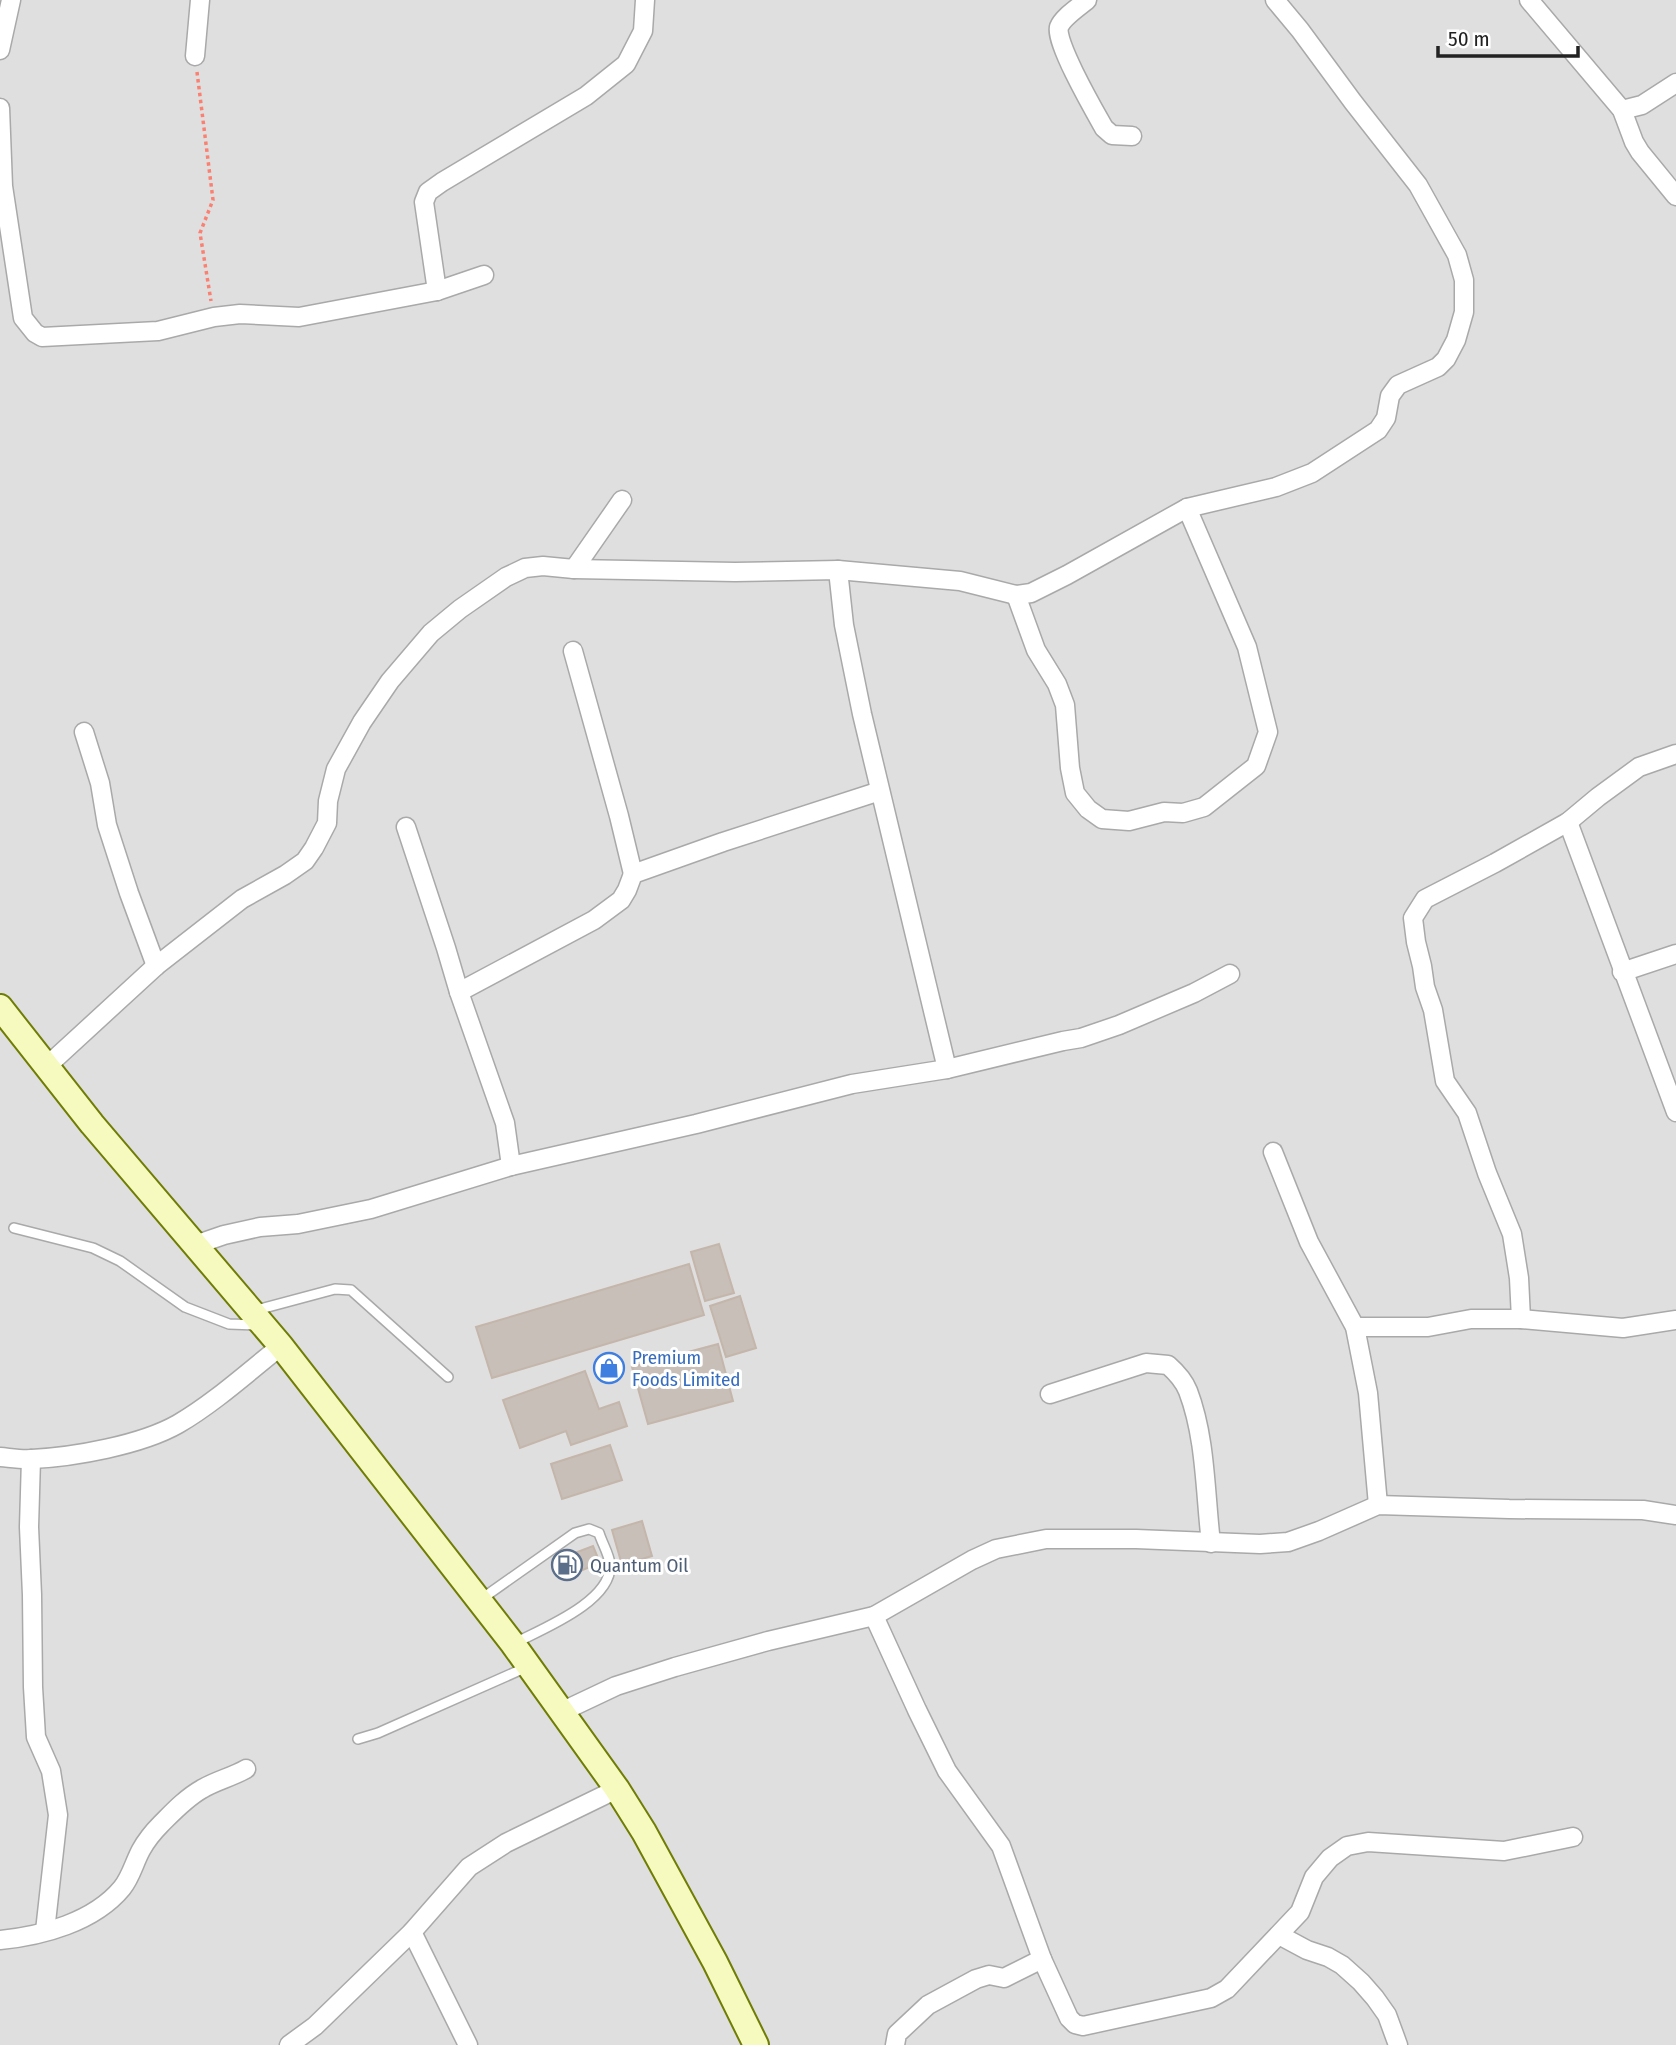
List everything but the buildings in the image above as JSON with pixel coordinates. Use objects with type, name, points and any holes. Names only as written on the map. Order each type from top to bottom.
[{"type":"main road","points":[[0,1007],[92,1124],[281,1346],[513,1644],[617,1789],[644,1832],[756,2045]]},
{"type":"street","points":[[0,50],[11,0]]},
{"type":"street","points":[[195,56],[200,0]]},
{"type":"street","points":[[437,291],[424,202],[428,192],[586,96],[626,64],[643,31],[645,0]]},
{"type":"street","points":[[1087,0],[1060,24],[1058,34],[1104,128],[1112,135],[1132,136]]},
{"type":"street","points":[[46,1067],[156,966],[242,899],[305,861],[327,823],[328,802],[336,769],[362,722],[390,681],[431,633],[506,577],[525,568],[543,566],[734,572],[838,570],[960,581],[1016,595],[1031,593],[1186,508],[1276,487],[1312,473],[1373,434],[1387,418],[1390,396],[1398,385],[1438,367],[1446,359],[1456,340],[1464,312],[1464,280],[1457,255],[1418,185],[1275,0]]},
{"type":"street","points":[[1529,0],[1622,110],[1634,142],[1676,196]]},
{"type":"street","points":[[1622,110],[1642,105],[1676,83]]},
{"type":"street","points":[[0,108],[5,200],[23,318],[35,333],[42,337],[158,331],[214,317],[240,314],[299,317],[437,291],[484,275]]},
{"type":"street","points":[[574,569],[622,500]]},
{"type":"street","points":[[1016,595],[1036,650],[1058,684],[1065,705],[1070,768],[1075,793],[1088,809],[1102,819],[1129,821],[1164,812],[1183,813],[1204,807],[1256,766],[1268,732],[1247,647],[1186,508]]},
{"type":"street","points":[[838,570],[844,625],[880,791],[947,1069]]},
{"type":"street","points":[[459,992],[594,920],[621,900],[628,890],[633,874],[573,651]]},
{"type":"street","points":[[84,732],[100,783],[107,825],[156,966]]},
{"type":"street","points":[[1521,1319],[1519,1278],[1512,1234],[1487,1173],[1467,1113],[1445,1081],[1413,918],[1425,899],[1568,822],[1639,767],[1676,754]]},
{"type":"street","points":[[633,874],[880,791]]},
{"type":"street","points":[[1568,822],[1676,1112]]},
{"type":"street","points":[[406,827],[505,1123],[511,1166]]},
{"type":"street","points":[[1622,972],[1676,954]]},
{"type":"street","points":[[195,1245],[260,1227],[298,1224],[371,1209],[511,1166],[696,1124],[852,1084],[947,1069],[1081,1038],[1175,1002],[1230,974]]},
{"type":"street","points":[[1273,1152],[1309,1242],[1355,1327],[1368,1393],[1378,1505]]},
{"type":"street","points":[[1355,1327],[1428,1327],[1471,1319],[1521,1319],[1623,1328],[1676,1320]]},
{"type":"street","points":[[0,1457],[31,1459],[141,1441],[177,1424],[213,1400],[281,1346]]},
{"type":"street","points":[[1050,1394],[1146,1363],[1168,1364],[1187,1389],[1199,1430],[1211,1543]]},
{"type":"street","points":[[31,1459],[29,1527],[36,1737],[51,1772],[58,1815],[45,1931]]},
{"type":"street","points":[[561,1712],[616,1686],[675,1667],[874,1616],[919,1592],[945,1574],[996,1549],[1046,1539],[1136,1539],[1260,1544],[1288,1542],[1378,1505],[1643,1510],[1676,1515]]},
{"type":"street","points":[[874,1616],[947,1771],[1000,1846],[1042,1959],[1069,2018],[1075,2024],[1083,2026],[1211,1998],[1227,1990],[1300,1912],[1314,1877],[1330,1857],[1347,1846],[1368,1842],[1504,1851],[1573,1837]]},
{"type":"street","points":[[0,1940],[45,1931],[80,1919],[98,1909],[121,1889],[131,1875],[142,1849],[168,1817],[203,1788],[246,1769]]},
{"type":"street","points":[[289,2045],[315,2026],[412,1932],[469,1867],[506,1843],[617,1789]]},
{"type":"street","points":[[412,1932],[468,2045]]},
{"type":"street","points":[[1279,1935],[1342,1965],[1361,1982],[1387,2015],[1398,2045]]},
{"type":"street","points":[[895,2045],[897,2034],[928,2005],[976,1979],[989,1975],[1004,1978],[1042,1959]]},
{"type":"lane","points":[[14,1228],[93,1248],[120,1261],[185,1307],[229,1325],[257,1318],[335,1289],[351,1290],[448,1377]]},
{"type":"lane","points":[[479,1601],[575,1533],[589,1529],[598,1533],[610,1562],[609,1577],[600,1591],[581,1607],[513,1644]]},
{"type":"lane","points":[[358,1739],[379,1733],[528,1667]]},
{"type":"path","points":[[195,56],[212,200],[200,233],[214,317]]},
{"type":"shaded area","points":[[0,0],[1676,0],[1676,2045],[0,2045]]},
{"type":"place","name":"Premium Foods Limited","points":[[609,1368]]},
{"type":"place","name":"Quantum Oil","points":[[567,1565]]}]
